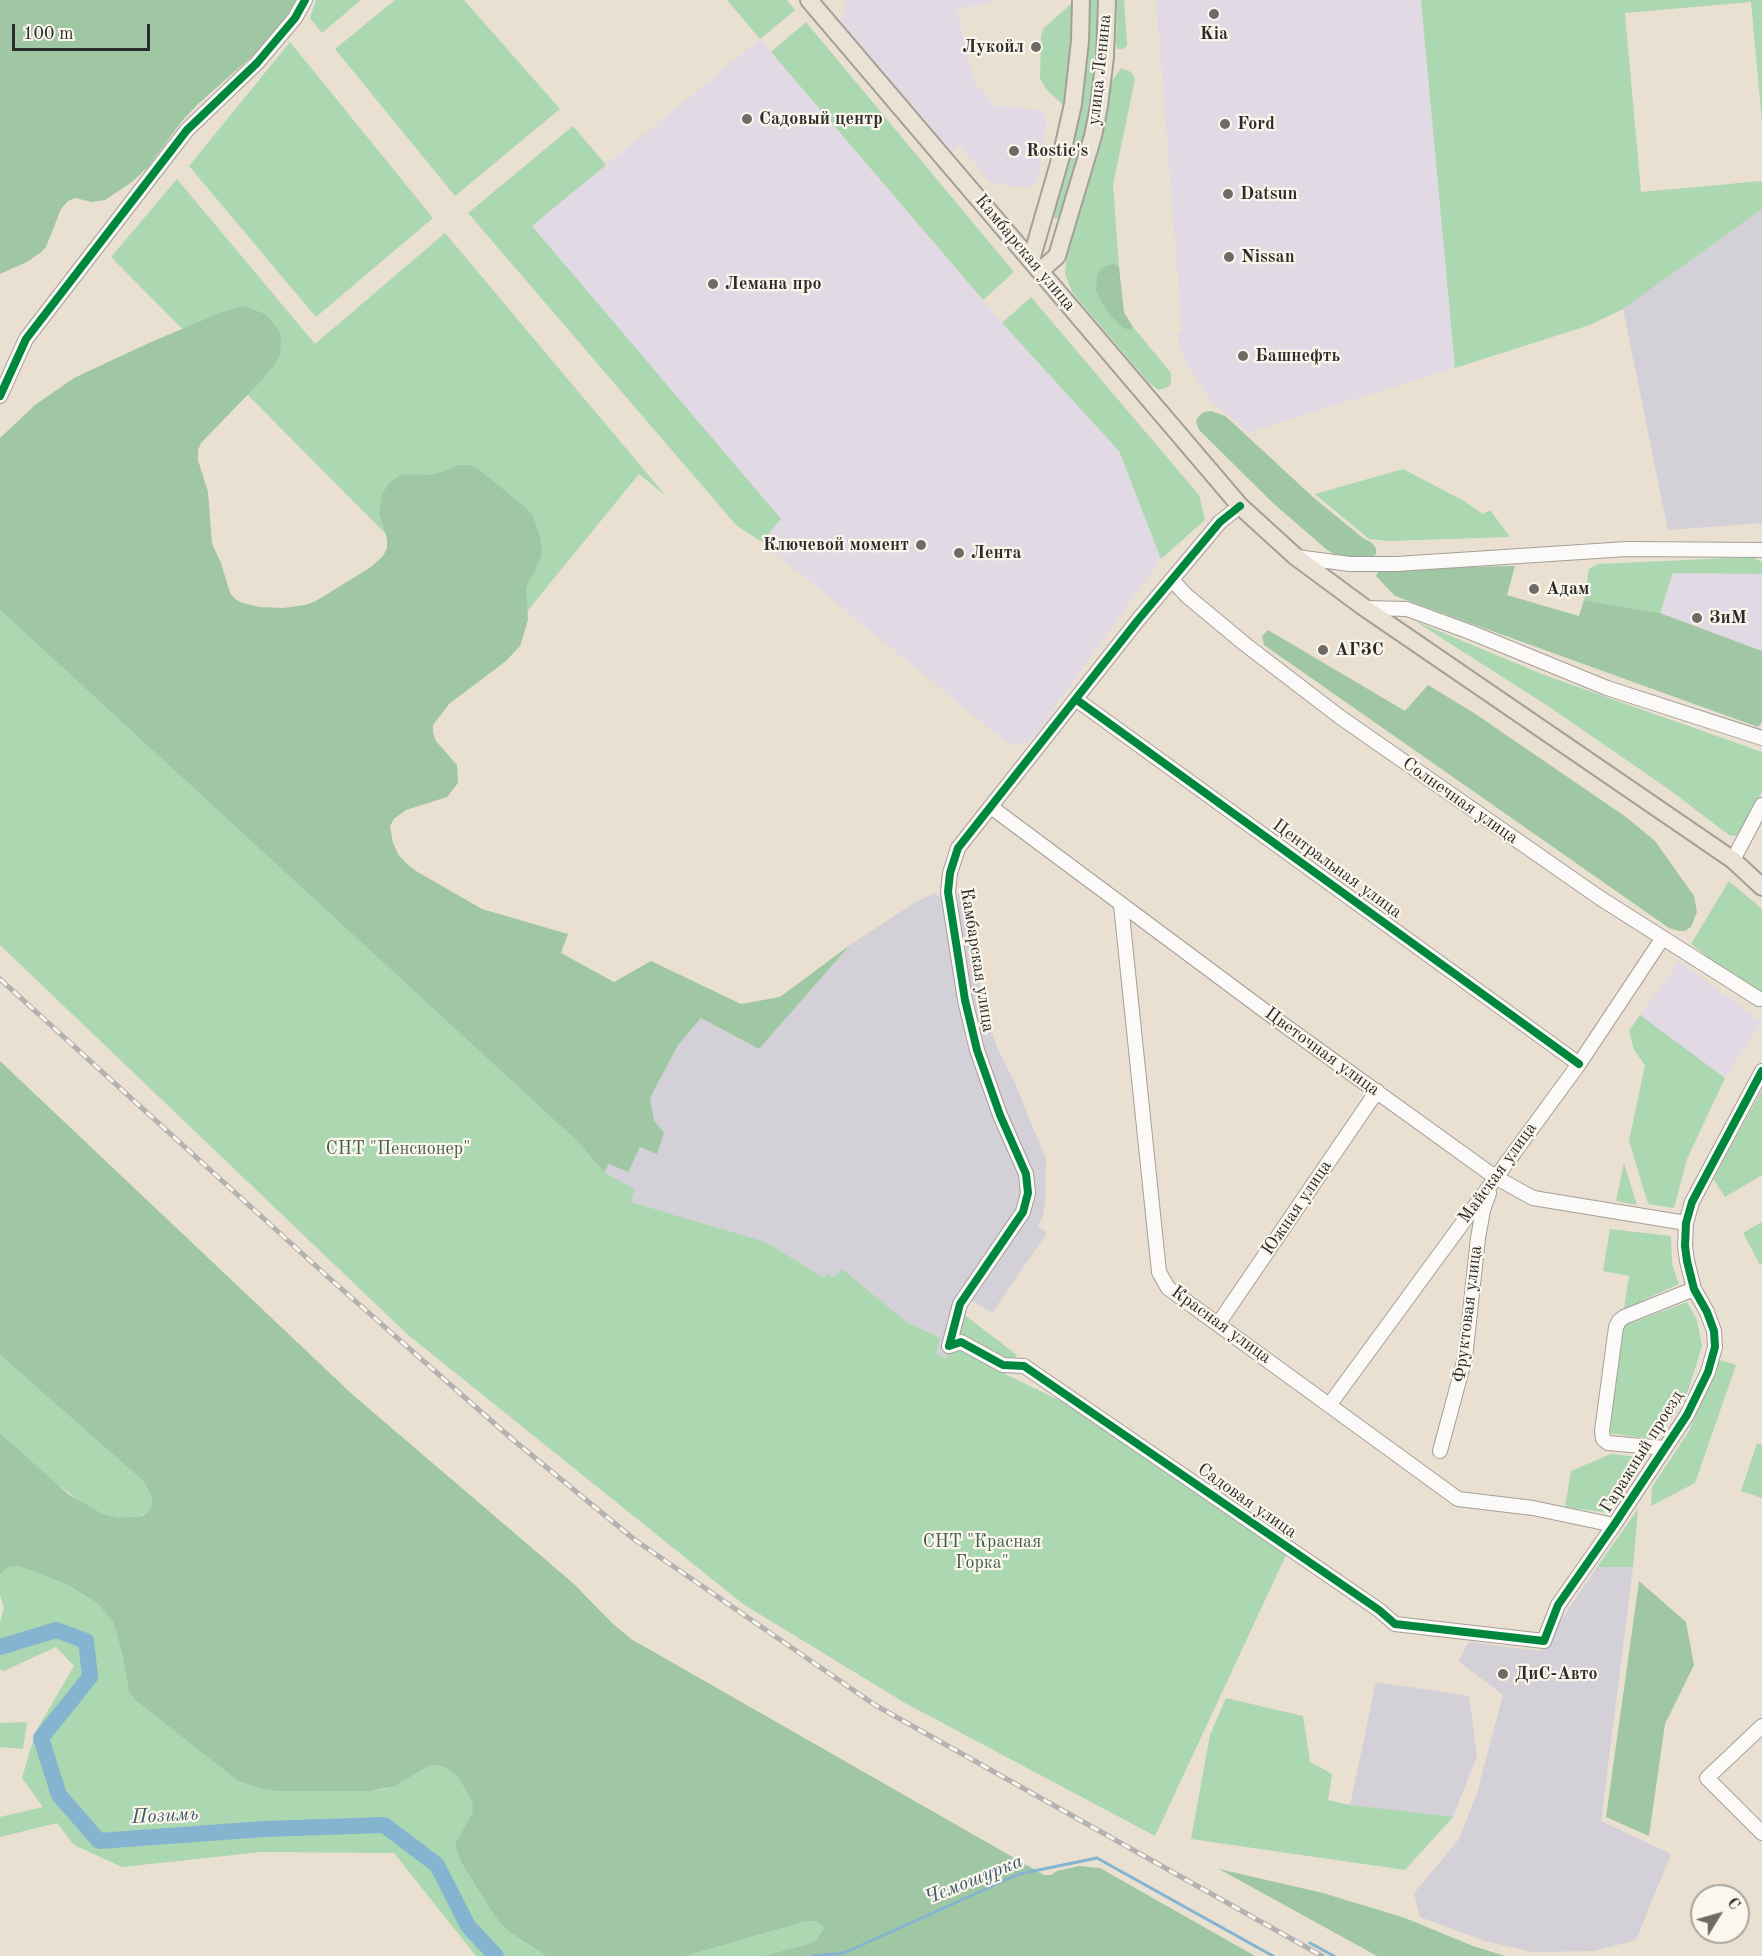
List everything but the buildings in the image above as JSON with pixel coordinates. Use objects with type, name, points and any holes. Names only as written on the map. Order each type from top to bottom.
[{"type":"main road","name":"Камбарская улица","points":[[809,0],[1240,506],[1296,557],[1365,608],[1733,860],[1762,887]]},
{"type":"main road","name":"улица Ленина","points":[[1035,266],[1073,104],[1080,41],[1081,0]]},
{"type":"main road","name":"улица Ленина","points":[[1057,256],[1085,163],[1099,106],[1107,28],[1107,0]]},
{"type":"main road","points":[[1035,266],[1057,256],[1057,271],[1067,302]]},
{"type":"street","points":[[0,396],[26,339],[188,130],[257,63],[295,18],[305,0]]},
{"type":"street","name":"Камбарская улица","points":[[949,1346],[960,1304],[1023,1212],[1028,1194],[1026,1174],[1000,1114],[977,1050],[965,1000],[948,892],[950,873],[958,848],[1138,620],[1173,581],[1220,522],[1240,506]]},
{"type":"street","points":[[1296,557],[1350,564],[1397,564],[1627,549],[1762,550]]},
{"type":"street","name":"Солнечная улица","points":[[1173,581],[1187,596],[1246,645],[1340,717],[1600,898],[1662,939],[1762,999]]},
{"type":"street","points":[[1365,608],[1407,609],[1607,688],[1762,738]]},
{"type":"street","name":"Центральная улица","points":[[1077,700],[1579,1064]]},
{"type":"street","points":[[1733,860],[1762,805]]},
{"type":"street","name":"Цветочная улица","points":[[991,807],[1495,1177],[1533,1198],[1686,1223]]},
{"type":"street","name":"Красная улица","points":[[1121,904],[1159,1272],[1168,1288],[1458,1499],[1533,1508],[1614,1525]]},
{"type":"street","name":"Майская улица","points":[[1330,1404],[1579,1064],[1662,939]]},
{"type":"street","name":"Гаражный проезд","points":[[1544,1641],[1558,1605],[1688,1414],[1708,1372],[1715,1347],[1714,1331],[1707,1311],[1694,1289],[1686,1254],[1686,1223],[1692,1202],[1762,1071]]},
{"type":"street","name":"Южная улица","points":[[1218,1324],[1377,1091]]},
{"type":"street","name":"Фруктовая улица","points":[[1440,1451],[1465,1358],[1478,1238],[1483,1210],[1495,1177]]},
{"type":"street","points":[[1665,1448],[1608,1443],[1603,1439],[1602,1431],[1616,1327],[1624,1317],[1694,1289]]},
{"type":"street","name":"Садовая улица","points":[[949,1346],[961,1342],[1003,1365],[1024,1366],[1379,1610],[1395,1624],[1544,1641]]},
{"type":"street","points":[[1762,1726],[1707,1778],[1762,1833]]},
{"type":"shaded area","points":[[846,0],[1001,0],[957,10],[974,81],[997,108],[1002,105],[1036,110],[1043,113],[1047,119],[1038,178],[1035,184],[1023,188],[990,182],[959,144],[951,151],[841,23]]},
{"type":"shaded area","points":[[1156,0],[1421,0],[1455,368],[1248,432],[1213,404],[1185,361],[1178,341],[1177,333],[1182,330]]},
{"type":"shaded area","points":[[760,39],[1002,323],[1119,451],[1161,559],[1028,744],[1007,743],[762,542],[780,519],[532,226]]},
{"type":"shaded area","points":[[1762,209],[1762,523],[1668,530],[1623,309]]},
{"type":"shaded area","points":[[1673,573],[1762,574],[1762,651],[1660,613]]},
{"type":"shaded area","points":[[935,893],[958,915],[958,893],[970,893],[981,997],[997,1048],[1014,1081],[1046,1159],[1045,1204],[1038,1226],[1047,1233],[992,1313],[971,1300],[962,1313],[947,1359],[936,1353],[940,1338],[908,1323],[842,1269],[836,1276],[824,1278],[766,1242],[631,1202],[604,1172],[609,1164],[640,1147],[657,1153],[664,1133],[654,1120],[650,1098],[678,1045],[701,1018],[759,1049],[850,945],[914,903]]},
{"type":"shaded area","points":[[1679,961],[1762,1022],[1725,1078],[1640,1015]]},
{"type":"shaded area","points":[[1597,1567],[1633,1567],[1601,1821],[1671,1854],[1636,1940],[1594,1951],[1533,1952],[1485,1941],[1420,1917],[1414,1893],[1459,1839],[1477,1793],[1503,1695],[1458,1661],[1469,1642],[1540,1651]]},
{"type":"shaded area","points":[[1376,1682],[1469,1696],[1477,1756],[1452,1819],[1350,1805]]},
{"type":"green space","points":[[0,0],[296,0],[275,36],[198,104],[182,121],[148,167],[132,182],[105,200],[92,202],[75,198],[68,201],[61,209],[46,247],[27,262],[0,274]]},
{"type":"green space","points":[[316,0],[361,0],[322,33],[310,18]]},
{"type":"green space","points":[[395,0],[464,0],[560,109],[455,196],[335,49]]},
{"type":"green space","points":[[727,0],[787,0],[795,10],[760,39]]},
{"type":"green space","points":[[1089,0],[1098,0],[1093,87],[1082,148],[1062,216],[1055,219],[1052,212],[1071,153],[1083,97]]},
{"type":"green space","points":[[1117,0],[1124,0],[1127,46],[1122,49],[1118,49],[1116,45]]},
{"type":"green space","points":[[1421,0],[1762,0],[1762,123],[1751,2],[1625,13],[1641,192],[1762,181],[1762,209],[1623,309],[1590,325],[1455,368]]},
{"type":"green space","points":[[1072,3],[1071,42],[1064,106],[1046,89],[1040,78],[1041,36],[1044,28]]},
{"type":"green space","points":[[806,22],[1014,272],[983,300],[771,52]]},
{"type":"green space","points":[[290,42],[433,218],[316,317],[189,166]]},
{"type":"green space","points":[[1121,68],[1131,72],[1135,79],[1113,185],[1119,267],[1114,263],[1102,269],[1131,330],[1133,327],[1171,373],[1171,384],[1159,390],[1149,383],[1072,292],[1065,274],[1067,255],[1102,140],[1112,81]]},
{"type":"green space","points":[[573,126],[606,165],[532,226],[781,519],[762,542],[737,526],[468,213]]},
{"type":"green space","points":[[177,179],[315,344],[445,233],[666,496],[639,474],[498,647],[111,257]]},
{"type":"green space","points":[[1114,263],[1119,267],[1124,312],[1133,327],[1131,330],[1123,328],[1111,316],[1096,290],[1097,274],[1105,266]]},
{"type":"green space","points":[[1031,297],[1199,495],[1205,520],[1161,559],[1119,451],[1002,323]]},
{"type":"green space","points":[[244,306],[265,314],[278,329],[281,338],[280,354],[261,381],[201,443],[198,450],[198,460],[208,492],[212,544],[221,563],[230,593],[235,599],[260,607],[283,608],[305,605],[316,601],[371,567],[383,556],[387,548],[387,539],[379,512],[382,495],[388,484],[402,474],[430,475],[459,465],[477,468],[526,508],[533,516],[540,537],[542,551],[540,560],[526,588],[528,620],[520,646],[506,661],[449,704],[433,725],[436,741],[457,765],[458,783],[447,797],[406,810],[394,819],[390,826],[393,843],[398,854],[406,863],[482,909],[568,934],[561,953],[614,982],[651,961],[741,1004],[780,997],[850,945],[759,1049],[701,1018],[678,1045],[650,1098],[654,1120],[664,1133],[657,1154],[640,1147],[628,1172],[609,1164],[604,1172],[577,1141],[0,610],[0,438],[35,405],[74,378],[151,342],[225,311]]},
{"type":"green space","points":[[1211,411],[1225,416],[1314,498],[1372,543],[1376,548],[1376,554],[1370,559],[1360,560],[1337,556],[1274,504],[1199,430],[1196,421],[1199,416]]},
{"type":"green space","points":[[1403,469],[1464,501],[1483,514],[1490,510],[1510,537],[1389,541],[1369,539],[1315,494]]},
{"type":"green space","points":[[1752,557],[1762,562],[1762,574],[1673,573],[1660,613],[1584,600],[1589,569],[1598,564]]},
{"type":"green space","points":[[1515,566],[1507,595],[1579,616],[1584,600],[1660,613],[1762,651],[1762,722],[1758,727],[1395,596],[1376,576],[1379,570],[1385,569]]},
{"type":"green space","name":"СНТ \"Красная Горка\"","points":[[0,610],[577,1141],[604,1172],[634,1189],[631,1202],[766,1242],[824,1278],[826,1273],[832,1277],[836,1276],[842,1269],[908,1323],[940,1338],[936,1353],[946,1359],[962,1313],[1017,1355],[1005,1374],[1063,1402],[1287,1553],[1155,1836],[905,1703],[743,1604],[407,1334],[0,945]]},
{"type":"green space","points":[[1415,621],[1544,675],[1762,752],[1762,792],[1739,834],[1729,835],[1667,788],[1551,708]]},
{"type":"green space","points":[[1268,630],[1405,711],[1428,685],[1474,713],[1626,817],[1655,841],[1694,896],[1697,912],[1691,927],[1685,931],[1669,928],[1264,645],[1262,636]]},
{"type":"green space","points":[[1729,881],[1762,909],[1762,993],[1754,993],[1691,944]]},
{"type":"green space","points":[[1640,1015],[1725,1078],[1687,1159],[1674,1208],[1648,1204],[1629,1141],[1645,1065],[1634,1050],[1629,1031]]},
{"type":"green space","points":[[0,1061],[353,1395],[574,1584],[631,1639],[1044,1875],[1079,1866],[1100,1868],[1255,1956],[763,1956],[816,1940],[824,1928],[815,1921],[803,1922],[686,1956],[546,1956],[501,1924],[462,1864],[455,1844],[473,1812],[472,1801],[457,1775],[447,1768],[436,1765],[428,1766],[395,1786],[370,1791],[275,1791],[238,1781],[136,1701],[129,1692],[122,1653],[113,1622],[97,1603],[68,1585],[19,1566],[10,1566],[0,1574],[0,1433],[68,1494],[103,1514],[120,1518],[142,1516],[151,1507],[152,1499],[142,1480],[0,1355]]},
{"type":"green space","points":[[1762,1090],[1762,1175],[1725,1197],[1713,1179]]},
{"type":"green space","points":[[1624,1163],[1637,1205],[1616,1201]]},
{"type":"green space","points":[[1762,1222],[1762,1264],[1760,1265],[1743,1233]]},
{"type":"green space","points":[[1610,1229],[1671,1236],[1672,1264],[1679,1284],[1624,1309],[1629,1276],[1603,1271]]},
{"type":"green space","points":[[1687,1302],[1697,1320],[1702,1346],[1688,1391],[1672,1417],[1654,1439],[1607,1433],[1623,1326]]},
{"type":"green space","points":[[0,1355],[142,1480],[152,1499],[147,1513],[134,1518],[120,1518],[103,1514],[84,1504],[50,1479],[0,1433]]},
{"type":"green space","points":[[1719,1360],[1736,1365],[1695,1483],[1651,1506],[1652,1487],[1689,1431]]},
{"type":"green space","points":[[1757,1443],[1762,1445],[1762,1498],[1741,1491]]},
{"type":"green space","points":[[1611,1454],[1641,1457],[1603,1512],[1565,1507],[1571,1471]]},
{"type":"green space","points":[[1638,1509],[1633,1567],[1597,1567]]},
{"type":"green space","points":[[10,1566],[19,1566],[68,1585],[97,1603],[113,1622],[122,1653],[129,1692],[136,1701],[238,1781],[261,1789],[276,1791],[370,1791],[385,1789],[428,1766],[436,1765],[447,1768],[457,1774],[472,1801],[474,1811],[459,1837],[462,1864],[501,1924],[546,1956],[476,1956],[394,1853],[262,1852],[122,1867],[74,1845],[57,1823],[0,1837],[0,1817],[43,1807],[22,1778],[36,1731],[74,1666],[56,1647],[4,1671],[0,1670],[0,1622],[4,1608],[0,1595],[0,1574]]},
{"type":"green space","points":[[1639,1581],[1686,1622],[1694,1665],[1665,1724],[1649,1836],[1606,1817]]},
{"type":"green space","points":[[1226,1698],[1303,1716],[1310,1762],[1332,1774],[1328,1800],[1350,1805],[1453,1817],[1405,1870],[1191,1839],[1210,1735]]},
{"type":"green space","points":[[27,1722],[23,1749],[0,1747],[0,1723]]},
{"type":"green space","points":[[1219,1869],[1323,1893],[1405,1918],[1473,1946],[1505,1956],[1377,1956]]},
{"type":"green space","points":[[815,1921],[824,1928],[816,1940],[808,1944],[763,1956],[686,1956],[803,1922]]},
{"type":"waterway","name":"Позимь","points":[[0,1647],[56,1630],[86,1641],[90,1677],[41,1738],[59,1795],[99,1841],[264,1829],[384,1825],[437,1865],[468,1926],[496,1956]]},
{"type":"waterway","name":"Чемошурка","points":[[812,1956],[844,1953],[1019,1874],[1097,1858],[1273,1956]]},
{"type":"waterway","name":"Чемошурка","points":[[1310,1943],[1334,1956]]},
{"type":"railway","points":[[0,979],[328,1277],[512,1439],[635,1540],[875,1705],[1322,1956]]},
{"type":"cycle path","points":[[0,396],[26,339],[187,130],[257,63],[295,18],[305,0]]},
{"type":"cycle path","points":[[949,1346],[960,1304],[1023,1212],[1028,1193],[1026,1174],[1000,1115],[977,1050],[965,1000],[948,892],[950,873],[958,848],[1138,620],[1220,522],[1240,506]]},
{"type":"cycle path","points":[[1077,700],[1579,1064]]},
{"type":"cycle path","points":[[949,1346],[961,1342],[1003,1365],[1024,1366],[1379,1610],[1395,1624],[1544,1641],[1558,1605],[1687,1415],[1708,1372],[1715,1347],[1714,1331],[1707,1312],[1694,1289],[1685,1246],[1686,1223],[1692,1202],[1762,1071]]},
{"type":"place","name":"Kia","points":[[1214,14]]},
{"type":"place","name":"Лукойл","points":[[1036,47]]},
{"type":"place","name":"Садовый центр","points":[[747,119]]},
{"type":"place","name":"Ford","points":[[1225,124]]},
{"type":"place","name":"Rostic's","points":[[1014,151]]},
{"type":"place","name":"Datsun","points":[[1228,194]]},
{"type":"place","name":"Nissan","points":[[1229,257]]},
{"type":"place","name":"Лемана про","points":[[713,284]]},
{"type":"place","name":"Башнефть","points":[[1243,356]]},
{"type":"place","name":"Ключевой момент","points":[[921,545]]},
{"type":"place","name":"Лента","points":[[959,553]]},
{"type":"place","name":"Адам","points":[[1534,589]]},
{"type":"place","name":"ЗиМ","points":[[1697,618]]},
{"type":"place","name":"АГЗС","points":[[1323,650]]},
{"type":"place","name":"ДиС-Авто","points":[[1503,1674]]},
{"type":"park label","name":"СНТ \"Пенсионер\"","points":[[398,1149]]}]
